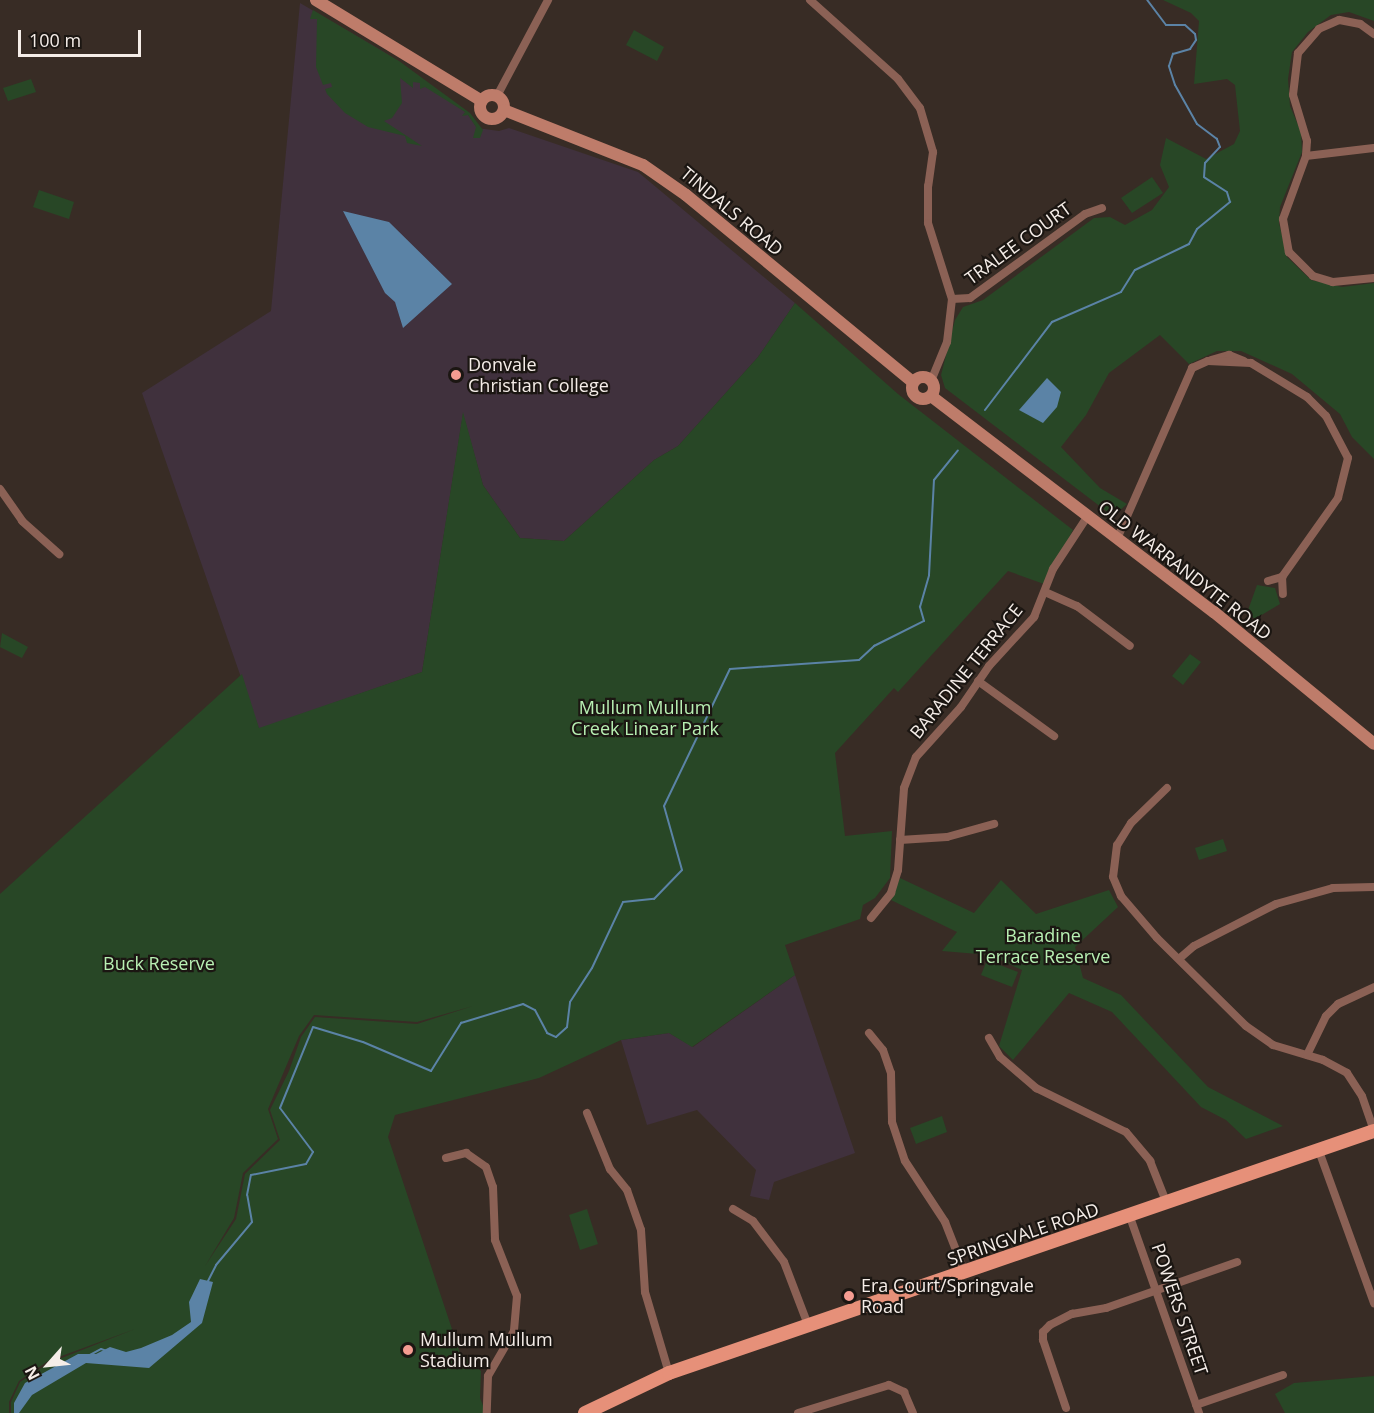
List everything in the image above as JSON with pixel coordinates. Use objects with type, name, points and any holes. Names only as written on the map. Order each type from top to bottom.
[{"type":"main road","points":[[316,0],[482,101]]},
{"type":"main road","points":[[487,96],[497,96],[504,110],[499,117],[488,118],[481,109],[482,101],[487,96]]},
{"type":"main road","name":"TINDALS ROAD","points":[[504,110],[644,165],[696,202],[913,382]]},
{"type":"main road","points":[[922,377],[931,381],[931,396],[916,398],[911,389],[913,382],[922,377]]},
{"type":"main road","name":"OLD WARRANDYTE ROAD","points":[[931,396],[1214,612],[1374,744]]},
{"type":"main road","name":"SPRINGVALE ROAD","points":[[585,1413],[669,1373],[1130,1217],[1374,1131]]},
{"type":"street","points":[[497,96],[548,0]]},
{"type":"street","points":[[810,0],[898,79],[920,108],[933,152],[928,186],[928,223],[952,298],[946,342],[931,381]]},
{"type":"street","points":[[1374,33],[1360,24],[1339,20],[1319,29],[1299,53],[1293,95],[1307,141],[1306,156],[1284,208],[1283,231],[1289,252],[1303,269],[1322,280],[1374,278]]},
{"type":"street","points":[[1306,156],[1374,148]]},
{"type":"street","name":"TRALEE COURT","points":[[952,298],[970,298],[1085,214],[1102,208]]},
{"type":"street","points":[[1116,539],[1165,432],[1184,379],[1192,368],[1208,361],[1228,364],[1244,361],[1271,372],[1307,397],[1326,416],[1348,458],[1338,498],[1282,577],[1282,594]]},
{"type":"street","points":[[0,489],[22,521],[59,554]]},
{"type":"street","name":"BARADINE TERRACE","points":[[871,918],[891,893],[898,870],[904,788],[916,757],[961,707],[978,681],[1034,617],[1066,545],[1087,517]]},
{"type":"street","points":[[1268,581],[1282,577]]},
{"type":"street","points":[[1045,592],[1077,606],[1130,646]]},
{"type":"street","points":[[978,681],[1054,736]]},
{"type":"street","points":[[1167,788],[1131,823],[1117,844],[1113,877],[1131,910],[1246,1026],[1273,1045],[1307,1055],[1347,1073],[1362,1096],[1374,1131]]},
{"type":"street","points":[[900,840],[947,837],[994,824]]},
{"type":"street","points":[[1180,958],[1194,946],[1276,904],[1334,888],[1373,887]]},
{"type":"street","points":[[1307,1055],[1326,1016],[1338,1004],[1374,987]]},
{"type":"street","points":[[869,1033],[883,1050],[891,1073],[892,1122],[905,1161],[945,1222],[965,1273]]},
{"type":"street","points":[[989,1038],[1000,1057],[1036,1088],[1126,1132],[1150,1161],[1167,1204]]},
{"type":"street","points":[[587,1113],[610,1169],[627,1190],[641,1230],[645,1292],[669,1373]]},
{"type":"street","points":[[1319,1151],[1374,1303]]},
{"type":"street","points":[[446,1158],[466,1153],[486,1167],[493,1187],[495,1240],[518,1296],[514,1331],[488,1376],[487,1413]]},
{"type":"street","points":[[733,1209],[753,1221],[784,1262],[808,1325]]},
{"type":"street","name":"POWERS STREET","points":[[1130,1217],[1197,1409]]},
{"type":"street","points":[[1066,1408],[1049,1364],[1043,1332],[1072,1314],[1106,1308],[1237,1262]]},
{"type":"street","points":[[1197,1409],[1283,1375]]},
{"type":"street","points":[[798,1413],[889,1385],[904,1392],[913,1413]]},
{"type":"shaded area","name":"Donvale Christian College","points":[[300,3],[384,52],[467,113],[477,128],[499,131],[509,128],[638,172],[795,303],[758,357],[678,446],[654,460],[564,541],[520,538],[483,485],[463,414],[422,672],[259,729],[142,393],[271,311]]},
{"type":"shaded area","points":[[795,975],[855,1153],[774,1182],[769,1200],[750,1196],[756,1170],[697,1110],[647,1125],[621,1040],[669,1033],[693,1047]]},
{"type":"green space","points":[[1163,0],[1374,0],[1374,21],[1349,12],[1331,15],[1308,32],[1292,52],[1288,79],[1290,106],[1301,132],[1302,152],[1280,207],[1279,223],[1287,257],[1311,280],[1342,287],[1374,283],[1374,459],[1352,437],[1340,414],[1292,374],[1241,351],[1217,351],[1189,364],[1160,335],[1109,373],[1086,415],[1061,447],[1100,488],[1127,504],[1118,512],[1110,514],[945,388],[941,375],[955,320],[963,307],[983,300],[1094,218],[1110,217],[1125,225],[1152,210],[1169,187],[1160,165],[1166,138],[1206,159],[1234,144],[1240,131],[1235,85],[1227,79],[1194,84],[1199,21],[1191,13]]},
{"type":"green space","points":[[313,10],[399,61],[470,113],[483,130],[480,138],[473,138],[476,127],[468,115],[462,116],[465,112],[425,87],[420,89],[420,83],[413,82],[413,88],[400,78],[402,103],[392,118],[384,121],[422,146],[407,143],[405,136],[368,127],[345,113],[327,94],[325,89],[332,87],[331,83],[323,85],[316,67],[317,19],[310,19]]},
{"type":"green space","points":[[634,30],[664,47],[657,61],[626,45]]},
{"type":"green space","points":[[31,79],[36,92],[8,101],[3,88]]},
{"type":"green space","points":[[1152,177],[1163,193],[1132,213],[1121,198]]},
{"type":"green space","points":[[39,190],[74,202],[69,219],[33,207]]},
{"type":"green space","points":[[795,303],[898,394],[1073,530],[1044,584],[1008,571],[898,692],[894,688],[835,753],[845,836],[892,831],[890,878],[875,898],[863,905],[860,919],[785,945],[795,975],[692,1047],[669,1033],[621,1040],[539,1078],[395,1115],[388,1137],[460,1353],[481,1371],[480,1398],[486,1413],[11,1413],[11,1402],[20,1382],[49,1363],[135,1329],[48,1361],[19,1381],[9,1402],[9,1413],[0,1413],[0,894],[242,674],[259,728],[422,672],[463,412],[483,485],[520,538],[564,541],[654,460],[678,446],[758,357]],"holes":[[[473,1006],[417,1024],[315,1017],[301,1037],[289,1071],[270,1110],[280,1140],[245,1174],[236,1219],[205,1266],[234,1218],[243,1173],[278,1139],[268,1109],[299,1036],[314,1015],[417,1022]]]},
{"type":"green space","points":[[1257,585],[1275,588],[1280,604],[1255,619],[1247,613]]},
{"type":"green space","points":[[2,633],[28,647],[22,658],[0,647]]},
{"type":"green space","points":[[1190,654],[1201,662],[1183,685],[1172,676]]},
{"type":"green space","points":[[1223,839],[1227,851],[1199,860],[1195,848]]},
{"type":"green space","name":"Baradine Terrace Reserve","points":[[900,878],[974,913],[1001,880],[1036,914],[1109,890],[1118,907],[1075,947],[1083,978],[1121,995],[1208,1087],[1283,1126],[1246,1139],[1226,1120],[1201,1107],[1112,1012],[1069,993],[1013,1060],[999,1046],[1022,970],[990,955],[942,951],[957,932],[891,900]]},
{"type":"green space","points":[[987,960],[1018,972],[1012,987],[981,975]]},
{"type":"green space","points":[[942,1116],[947,1132],[916,1144],[910,1128]]},
{"type":"green space","points":[[587,1209],[598,1244],[580,1250],[569,1215]]},
{"type":"green space","points":[[1374,1376],[1374,1413],[1285,1413],[1275,1394],[1294,1383]]},
{"type":"water","points":[[343,211],[389,222],[452,284],[403,328],[395,302],[385,293]]},
{"type":"water","points":[[1047,378],[1061,392],[1057,407],[1043,423],[1019,410]]},
{"type":"water","points":[[200,1279],[213,1282],[202,1323],[149,1368],[86,1363],[32,1395],[19,1413],[14,1413],[14,1403],[25,1383],[78,1354],[96,1354],[110,1347],[126,1352],[141,1348],[172,1335],[191,1322],[189,1302]]},
{"type":"waterway","points":[[985,410],[1052,322],[1121,292],[1135,270],[1189,244],[1197,229],[1230,202],[1227,192],[1204,177],[1205,163],[1220,147],[1217,139],[1197,124],[1175,85],[1169,66],[1173,54],[1190,49],[1196,40],[1195,34],[1185,25],[1166,25],[1147,0]]},
{"type":"waterway","points":[[208,1281],[216,1265],[252,1222],[247,1195],[251,1175],[306,1164],[313,1152],[280,1108],[313,1027],[363,1042],[431,1071],[461,1023],[523,1004],[535,1010],[547,1033],[556,1037],[567,1027],[570,1002],[592,968],[623,902],[654,899],[682,870],[664,806],[730,669],[859,660],[874,646],[924,621],[920,607],[929,575],[934,480],[958,450]]},
{"type":"waterway","points":[[88,1356],[101,1349],[107,1351]]},
{"type":"place","name":"Donvale Christian College","points":[[456,375]]},
{"type":"place","name":"Era Court/Springvale Road","points":[[849,1296]]},
{"type":"place","name":"Mullum Mullum Stadium","points":[[408,1350]]},
{"type":"park label","name":"Mullum Mullum Creek Linear Park","points":[[645,718]]},
{"type":"park label","name":"Buck Reserve","points":[[159,963]]}]
